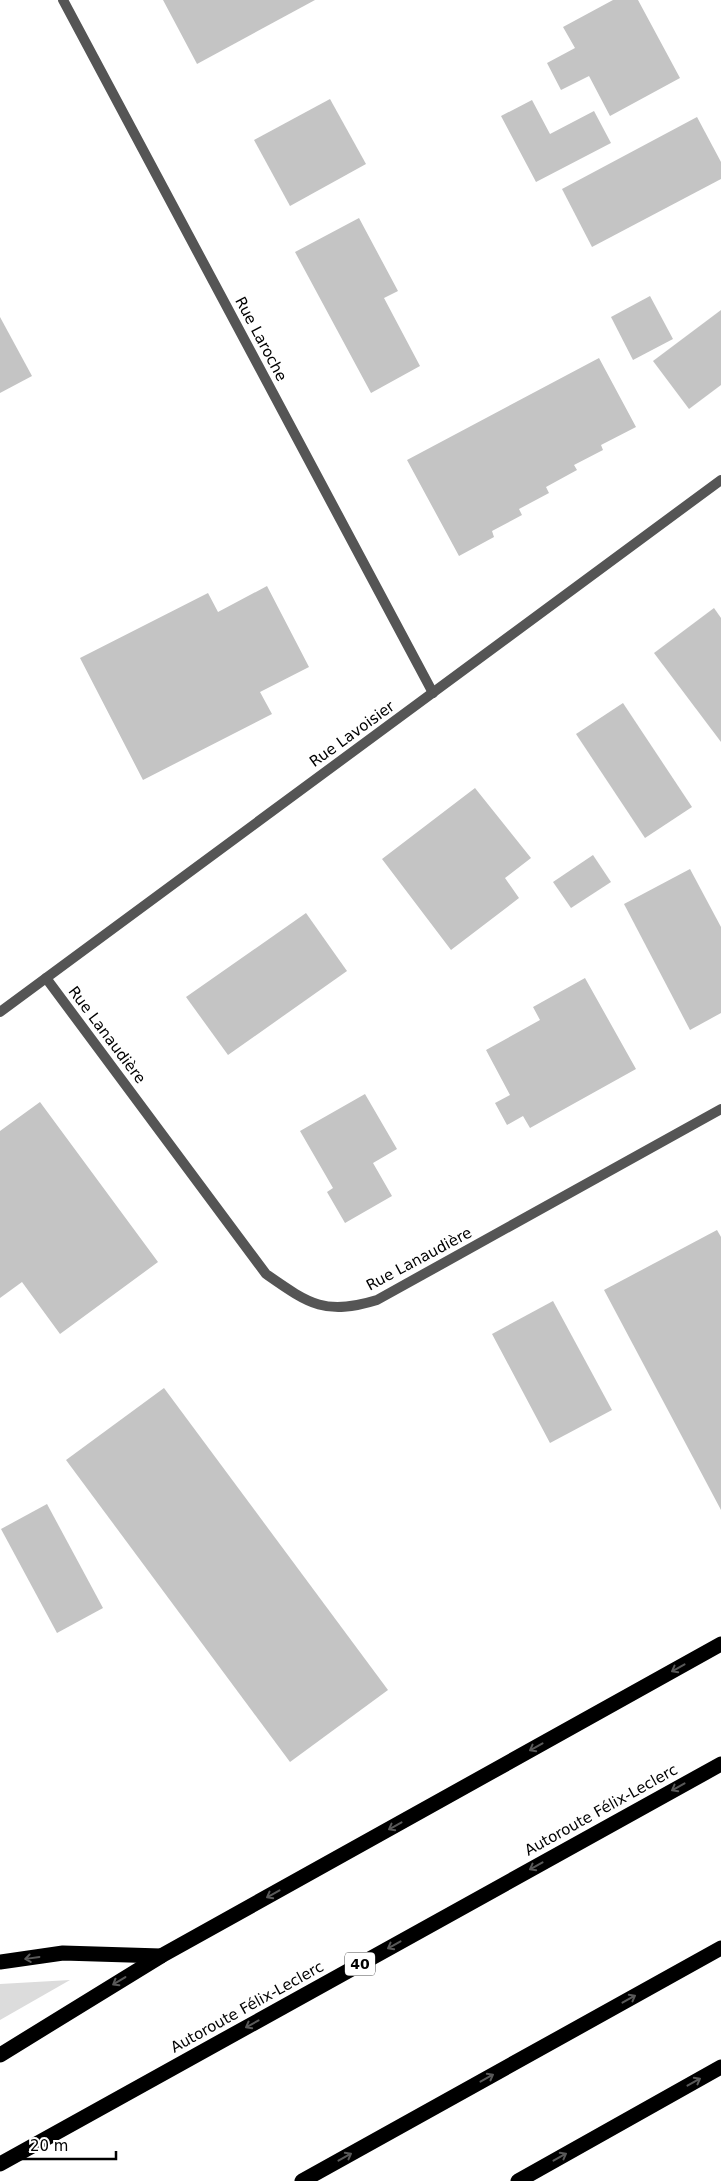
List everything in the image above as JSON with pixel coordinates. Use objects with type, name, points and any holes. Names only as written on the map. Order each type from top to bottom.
[{"type":"highway","points":[[0,2055],[161,1956],[721,1644]]},
{"type":"highway","name":"Autoroute Félix-Leclerc","points":[[0,2164],[721,1764]]},
{"type":"highway","points":[[302,2181],[721,1948]]},
{"type":"highway","points":[[0,1962],[63,1952],[161,1956]]},
{"type":"highway","points":[[518,2181],[721,2067]]},
{"type":"street","name":"Rue Laroche","points":[[63,0],[433,693]]},
{"type":"street","name":"Rue Lavoisier","points":[[0,1012],[721,480]]},
{"type":"street","name":"Rue Lanaudière","points":[[46,978],[266,1274],[298,1297],[322,1307],[352,1308],[377,1300],[721,1109]]},
{"type":"shaded area","points":[[70,1980],[0,2020],[0,1984]]},
{"type":"building","points":[[163,0],[315,0],[197,64]]},
{"type":"building","points":[[613,0],[638,0],[680,78],[610,116],[589,76],[561,90],[547,63],[575,48],[563,27]]},
{"type":"building","points":[[330,99],[366,164],[290,206],[254,140]]},
{"type":"building","points":[[532,100],[550,134],[594,111],[611,143],[536,182],[501,116]]},
{"type":"building","points":[[697,117],[721,162],[721,179],[592,247],[562,189]]},
{"type":"building","points":[[359,218],[398,291],[384,298],[420,366],[371,393],[295,252]]},
{"type":"building","points":[[650,296],[673,339],[633,360],[611,317]]},
{"type":"building","points":[[721,310],[721,385],[689,409],[653,361]]},
{"type":"building","points":[[0,317],[32,376],[0,393]]},
{"type":"building","points":[[599,358],[636,427],[601,445],[603,450],[574,465],[577,470],[546,487],[549,493],[519,509],[522,515],[492,531],[494,537],[459,556],[407,460]]},
{"type":"building","points":[[267,586],[309,667],[260,692],[272,714],[143,780],[80,658],[208,593],[218,612]]},
{"type":"building","points":[[714,608],[721,618],[721,742],[654,653]]},
{"type":"building","points":[[623,703],[692,807],[645,838],[576,734]]},
{"type":"building","points":[[475,788],[531,858],[505,878],[519,898],[451,950],[382,859]]},
{"type":"building","points":[[593,855],[611,882],[571,908],[553,882]]},
{"type":"building","points":[[690,869],[721,927],[721,1013],[690,1030],[624,904]]},
{"type":"building","points":[[306,913],[347,971],[228,1055],[186,997]]},
{"type":"building","points":[[585,978],[636,1069],[530,1128],[523,1116],[507,1125],[495,1103],[510,1095],[486,1050],[540,1020],[533,1007]]},
{"type":"building","points":[[365,1094],[397,1149],[373,1163],[392,1196],[345,1223],[327,1192],[333,1188],[300,1131]]},
{"type":"building","points":[[40,1102],[158,1262],[60,1334],[22,1282],[0,1298],[0,1131]]},
{"type":"building","points":[[717,1230],[721,1237],[721,1510],[604,1290]]},
{"type":"building","points":[[553,1301],[612,1410],[550,1443],[492,1334]]},
{"type":"building","points":[[164,1388],[388,1690],[290,1762],[66,1460]]},
{"type":"building","points":[[47,1504],[103,1608],[57,1633],[1,1529]]}]
